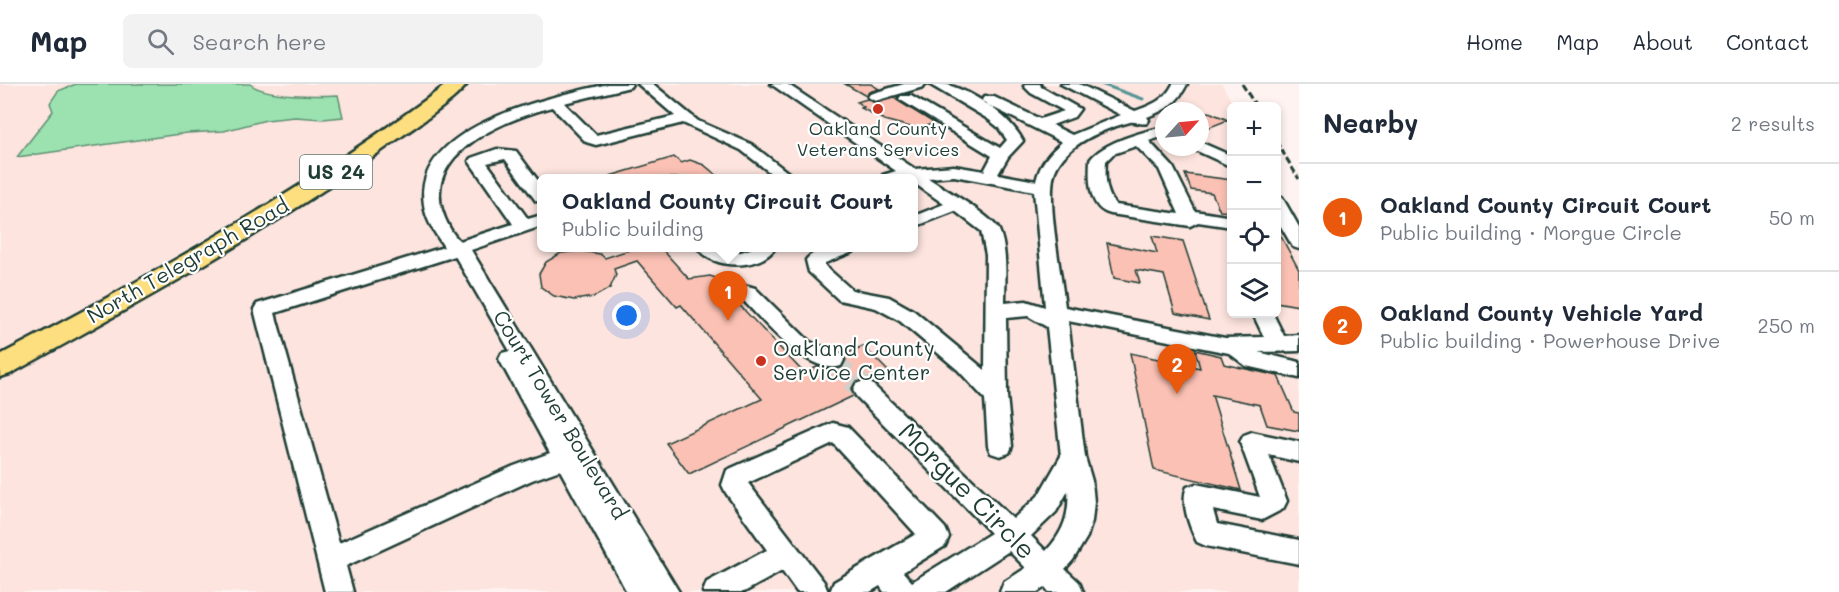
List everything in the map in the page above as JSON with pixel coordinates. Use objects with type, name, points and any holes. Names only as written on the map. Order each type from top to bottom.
[{"type":"main road","name":"North Telegraph Road","points":[[0,367],[132,295],[290,202],[386,138],[458,84]]},
{"type":"street","name":"Court Tower Boulevard","points":[[625,84],[516,113],[486,126],[466,139],[445,159],[434,181],[432,198],[435,215],[453,248],[574,455],[665,592]]},
{"type":"street","points":[[645,84],[703,130],[746,147],[782,174]]},
{"type":"street","points":[[778,84],[912,174]]},
{"type":"street","points":[[875,97],[918,84]]},
{"type":"street","points":[[936,84],[1007,126],[1015,141],[1001,155],[989,176]]},
{"type":"street","points":[[958,84],[1072,141]]},
{"type":"street","points":[[1033,84],[1031,86],[1036,90],[1072,109],[1069,114],[1038,125]]},
{"type":"street","points":[[1068,84],[1155,126]]},
{"type":"street","points":[[1014,592],[1047,570],[1067,548],[1078,520],[1081,480],[1073,457],[1053,318],[1042,187],[1045,170],[1050,161],[1072,141],[1169,101],[1178,93],[1180,84]]},
{"type":"street","points":[[906,99],[1001,155]]},
{"type":"street","points":[[555,102],[591,138],[596,140],[685,118]]},
{"type":"street","points":[[1138,140],[1156,153],[1168,168],[1190,221],[1111,209],[1102,202],[1099,190],[1098,160],[1107,151],[1138,140],[1155,134]]},
{"type":"street","points":[[1209,151],[1227,160]]},
{"type":"street","points":[[524,226],[477,161],[497,154],[510,154],[537,190]]},
{"type":"street","points":[[918,177],[954,171],[1042,187]]},
{"type":"street","points":[[918,178],[981,221],[990,230],[995,255],[998,311],[996,396],[1000,446]]},
{"type":"street","points":[[918,220],[956,205]]},
{"type":"street","points":[[1280,210],[1289,234]]},
{"type":"street","points":[[1188,215],[1227,221]]},
{"type":"street","points":[[339,592],[264,309],[537,222]]},
{"type":"street","points":[[712,252],[717,256],[735,260],[750,257],[759,252]]},
{"type":"street","points":[[836,252],[815,260],[816,268],[846,295],[882,302],[907,316],[966,364],[996,396]]},
{"type":"street","points":[[748,293],[802,347],[833,360]]},
{"type":"street","points":[[998,311],[1006,320],[1042,325],[1053,318],[1235,347],[1299,343]]},
{"type":"street","points":[[1265,318],[1277,343]]},
{"type":"street","points":[[1235,347],[1254,360],[1299,370]]},
{"type":"street","name":"Morgue Circle","points":[[864,390],[1069,592]]},
{"type":"street","points":[[814,592],[735,485],[736,477],[833,432],[840,434],[936,537],[844,592]]},
{"type":"street","points":[[1299,452],[1252,442],[1274,501],[1262,509],[1196,495],[1206,534],[1299,552]]},
{"type":"street","name":"Court Tower Boulevard","points":[[574,455],[642,592]]},
{"type":"street","points":[[330,560],[523,473],[574,455]]},
{"type":"street","points":[[922,592],[1012,536],[1030,522],[1047,504],[1073,457]]},
{"type":"street","points":[[717,592],[786,554]]},
{"type":"street","points":[[883,569],[902,592]]},
{"type":"shaded area","points":[[0,84],[443,84],[402,115],[284,193],[92,304],[0,353]]},
{"type":"shaded area","points":[[471,84],[1222,84],[1232,102],[1227,102],[1227,318],[1281,318],[1281,195],[1299,230],[1299,592],[0,592],[0,381],[109,321],[274,223],[391,145]]},
{"type":"green space","points":[[76,84],[250,84],[279,93],[338,95],[343,117],[323,119],[295,117],[266,120],[224,131],[187,133],[17,157],[53,111],[50,103],[58,91]]},
{"type":"building","points":[[845,84],[871,84],[879,89],[869,92],[866,96]]},
{"type":"building","points":[[894,98],[934,123],[918,129],[884,120],[861,108],[864,107],[857,102],[867,99],[876,103]]},
{"type":"building","points":[[1209,112],[1227,120],[1209,127]]},
{"type":"building","points":[[674,157],[681,163],[690,160],[704,165],[715,174],[617,174]]},
{"type":"building","points":[[1185,174],[1227,179],[1227,212],[1220,211],[1212,193],[1191,190]]},
{"type":"building","points":[[1152,236],[1183,241],[1209,320],[1175,313],[1164,275],[1136,270],[1140,283],[1114,278],[1107,243],[1157,253]]},
{"type":"building","points":[[1281,236],[1299,270],[1299,306],[1281,303]]},
{"type":"building","name":"Oakland County Service Center","points":[[587,252],[600,254],[605,258],[623,252],[665,252],[689,279],[710,276],[740,286],[728,293],[804,373],[819,366],[828,369],[841,368],[846,361],[844,355],[863,346],[893,376],[876,385],[865,379],[855,382],[851,389],[853,396],[689,474],[666,443],[762,399],[681,305],[677,307],[637,261],[614,269],[616,275],[610,288],[594,297],[574,300],[554,296],[541,287],[539,274],[546,262],[561,253]]},
{"type":"building","points":[[1195,350],[1221,356],[1224,364],[1278,376],[1294,412],[1299,413],[1299,431],[1267,425],[1260,405],[1212,395],[1241,490],[1154,470],[1130,353],[1200,368]]},
{"type":"waterway","points":[[1101,84],[1143,99]]},
{"type":"tunnel","points":[[833,360],[854,381]]},
{"type":"tunnel","points":[[853,379],[864,390]]},
{"type":"railway","points":[[1242,84],[1253,102]]},
{"type":"railway","points":[[1281,149],[1299,179]]},
{"type":"place","name":"Oakland County Veterans Services","points":[[878,109]]},
{"type":"place","name":"Oakland County Circuit Court","points":[[728,321]]},
{"type":"place","name":"Oakland County Service Center","points":[[761,361]]},
{"type":"place","name":"Oakland County Vehicle Yard","points":[[1177,394]]}]
